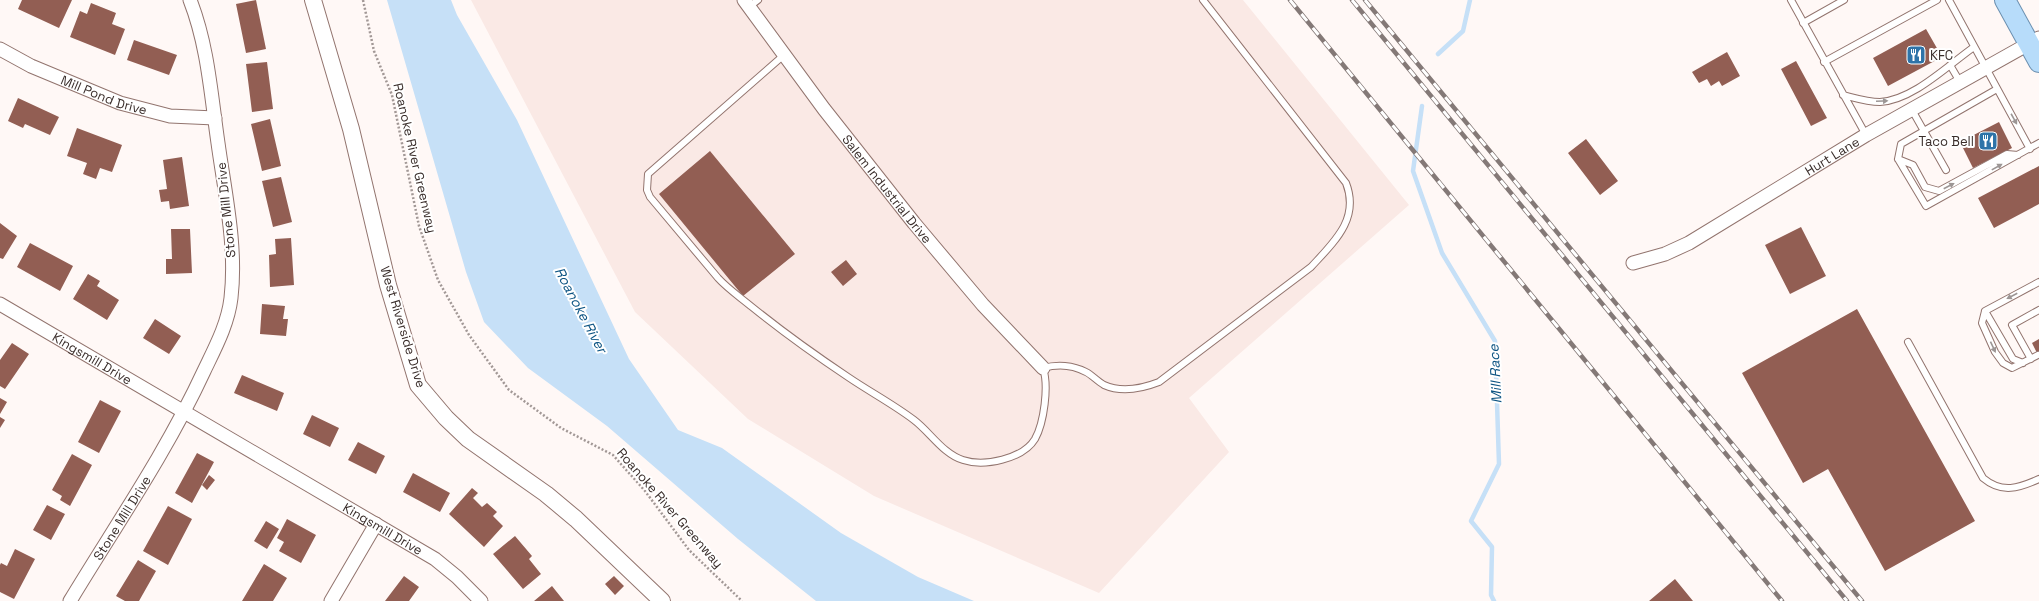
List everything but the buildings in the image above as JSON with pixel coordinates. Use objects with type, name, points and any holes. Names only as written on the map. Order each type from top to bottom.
[{"type":"main road","points":[[2005,0],[2034,41],[2039,62]]},
{"type":"street","name":"Stone Mill Drive","points":[[70,601],[185,414],[221,335],[231,298],[232,259],[230,224],[204,41],[190,0]]},
{"type":"street","name":"West Riverside Drive","points":[[313,0],[351,129],[388,285],[418,385],[446,418],[468,439],[546,494],[576,519],[662,601]]},
{"type":"street","name":"Salem Industrial Drive","points":[[750,2],[784,55],[824,109],[914,223],[983,305],[1043,368]]},
{"type":"street","name":"Hurt Lane","points":[[1633,263],[1665,254],[1689,242],[1866,135],[2034,41]]},
{"type":"street","name":"Mill Pond Drive","points":[[0,49],[31,66],[127,105],[170,116],[214,118]]},
{"type":"street","name":"Kingsmill Drive","points":[[0,304],[276,468],[305,482],[435,559],[457,577],[482,601]]},
{"type":"street","points":[[331,601],[376,524]]},
{"type":"lane","points":[[784,55],[648,174],[647,190],[650,197],[728,289],[779,329],[915,421],[948,451],[961,460],[973,463],[1012,456],[1026,449],[1034,441],[1039,430],[1046,388],[1046,377],[1043,368],[1062,366],[1073,367],[1086,372],[1104,385],[1118,389],[1139,389],[1159,382],[1311,267],[1325,252],[1344,226],[1349,216],[1351,204],[1346,183],[1203,0]]},
{"type":"lane","points":[[1790,0],[1866,135]]},
{"type":"lane","points":[[1803,23],[1844,0]]},
{"type":"lane","points":[[1824,62],[1937,0]]},
{"type":"lane","points":[[1949,0],[2030,149]]},
{"type":"lane","points":[[1843,95],[1878,102],[1891,100],[1917,89],[1974,47]]},
{"type":"lane","points":[[1950,65],[1960,83]]},
{"type":"lane","points":[[1997,89],[1901,144],[1898,159],[1926,206],[2039,144]]},
{"type":"lane","points":[[1912,110],[1946,170]]},
{"type":"lane","points":[[1898,159],[1913,165],[1925,187],[1939,191],[2007,154],[2018,156]]},
{"type":"lane","points":[[2038,355],[2012,368],[2003,363],[1995,352],[1982,323],[1985,311],[2039,282]]},
{"type":"lane","points":[[2031,359],[2012,325],[2039,310]]},
{"type":"lane","points":[[1985,311],[2013,359],[2023,363]]},
{"type":"lane","points":[[1908,342],[1983,478],[2000,488],[2012,489],[2039,479]]},
{"type":"path","name":"Roanoke River Greenway","points":[[363,0],[374,51],[392,95],[419,226],[438,280],[468,335],[509,390],[561,428],[613,455],[645,491],[689,550],[742,601]]},
{"type":"shaded area","points":[[471,0],[1243,0],[1409,205],[1189,398],[1229,452],[1099,593],[874,496],[748,419],[635,312]]},
{"type":"water","name":"Roanoke River","points":[[387,0],[451,0],[457,15],[517,120],[629,359],[678,430],[722,448],[841,533],[918,577],[974,601],[816,601],[738,539],[607,426],[528,368],[484,322],[466,272]]},
{"type":"waterway","name":"Mill Race","points":[[1438,54],[1463,31],[1470,0]]},
{"type":"waterway","name":"Mill Race","points":[[1422,106],[1413,171],[1442,253],[1495,341],[1499,464],[1471,521],[1492,547],[1491,595],[1494,601]]},
{"type":"railway","points":[[1290,0],[1782,601]]},
{"type":"railway","points":[[1352,0],[1847,601]]},
{"type":"railway","points":[[1365,0],[1862,601]]},
{"type":"place","name":"KFC","points":[[1916,55]]},
{"type":"place","name":"Taco Bell","points":[[1988,141]]}]
